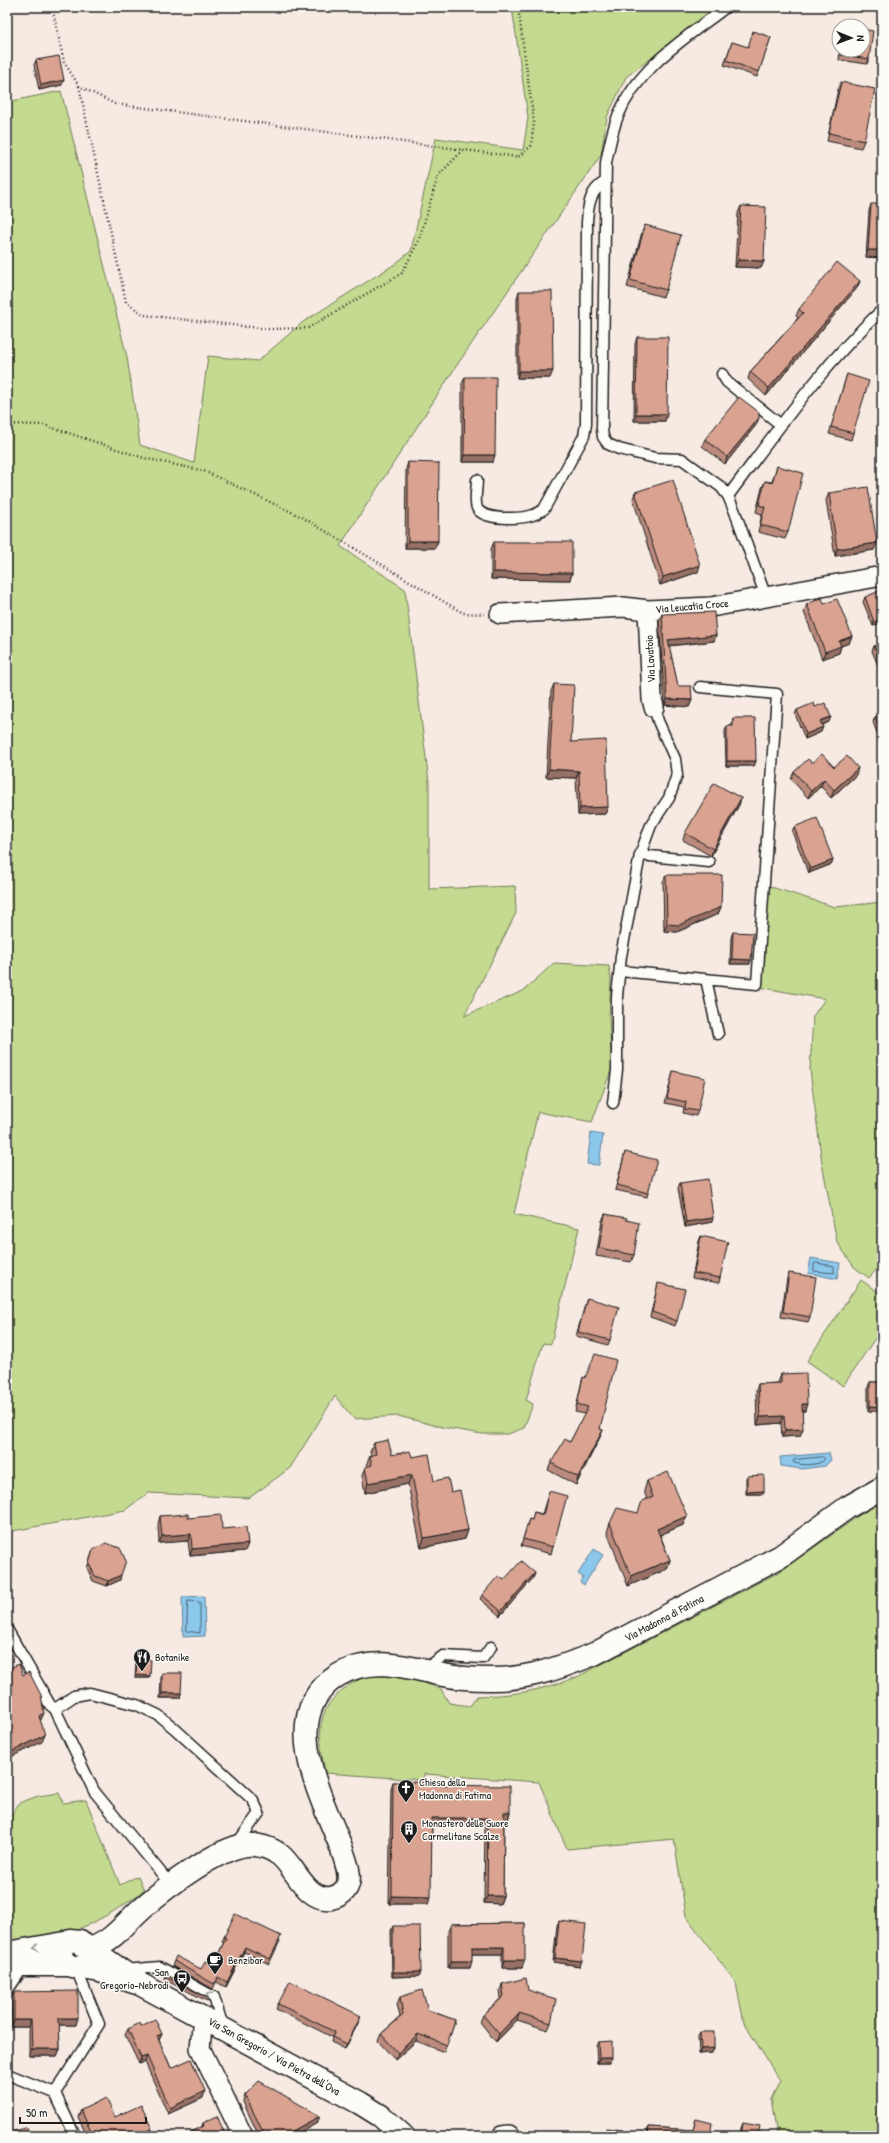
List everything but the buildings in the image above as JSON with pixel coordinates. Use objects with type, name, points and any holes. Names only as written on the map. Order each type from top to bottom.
[{"type":"main road","name":"Via Madonna di Fatima","points":[[235,1847],[254,1845],[274,1851],[286,1861],[308,1889],[326,1898],[340,1894],[346,1889],[348,1874],[347,1865],[310,1765],[306,1738],[310,1711],[319,1692],[326,1684],[356,1667],[382,1664],[475,1679],[512,1679],[543,1673],[594,1654],[781,1556],[848,1507],[882,1488]]},
{"type":"main road","points":[[12,1960],[75,1955],[104,1944],[141,1909],[171,1885],[207,1861],[235,1847]]},
{"type":"main road","points":[[75,1955],[121,1970],[140,1984]]},
{"type":"main road","points":[[75,1955],[100,1971],[140,1984]]},
{"type":"main road","name":"Via San Gregorio / Via Pietra dell'Ova","points":[[140,1984],[360,2103],[381,2116],[403,2136]]},
{"type":"street","name":"Via Leucatia Croce","points":[[500,614],[623,607],[648,610],[711,607],[882,576]]},
{"type":"street","name":"Via Lavatoio","points":[[648,610],[652,699],[654,707]]},
{"type":"street","points":[[203,2017],[200,2048],[243,2136]]},
{"type":"lane","points":[[726,7],[662,56],[637,84],[618,115],[610,138],[605,182],[603,437],[608,444],[619,450],[655,458],[682,460],[721,487],[728,496],[766,597]]},
{"type":"lane","points":[[477,480],[477,507],[482,513],[491,517],[520,518],[534,515],[544,509],[584,436],[586,424],[588,203],[599,185],[605,182]]},
{"type":"lane","points":[[728,496],[781,425],[854,335],[882,310]]},
{"type":"lane","points":[[722,374],[728,382],[781,425]]},
{"type":"lane","points":[[620,971],[757,984],[777,694],[700,687]]},
{"type":"lane","points":[[613,1103],[617,1070],[617,996],[640,855],[651,825],[669,798],[677,775],[675,759],[658,721],[654,707]]},
{"type":"lane","points":[[640,855],[709,862]]},
{"type":"lane","points":[[706,979],[718,1034]]},
{"type":"lane","points":[[7,1629],[50,1705],[55,1709],[94,1791],[171,1885]]},
{"type":"lane","points":[[423,1670],[443,1656],[482,1658],[491,1647]]},
{"type":"lane","points":[[55,1709],[74,1696],[90,1693],[122,1700],[158,1715],[253,1800],[259,1813],[235,1847]]},
{"type":"lane","points":[[55,2093],[99,2024],[75,1955]]},
{"type":"lane","points":[[7,1991],[18,1975],[12,1960]]},
{"type":"lane","points":[[121,1970],[160,1966],[214,1997],[224,2029]]},
{"type":"lane","points":[[7,2074],[55,2093],[75,2136]]},
{"type":"path","points":[[52,7],[64,62],[79,86],[126,302],[144,315],[268,329],[308,328],[402,273],[419,240],[438,176],[464,150]]},
{"type":"path","points":[[79,86],[115,104],[518,157],[531,146],[534,123],[518,7]]},
{"type":"path","points":[[7,424],[44,425],[144,458],[204,471],[302,517],[463,613],[500,614]]},
{"type":"green space","points":[[512,7],[720,7],[626,77],[607,117],[601,155],[455,368],[340,546],[405,589],[429,782],[429,889],[515,886],[516,913],[464,1016],[523,991],[554,963],[609,966],[611,980],[609,1017],[612,1068],[592,1122],[538,1112],[514,1214],[579,1228],[551,1344],[543,1343],[526,1400],[533,1404],[524,1428],[508,1434],[482,1434],[446,1428],[398,1416],[354,1419],[335,1396],[290,1468],[249,1498],[148,1493],[125,1510],[7,1532],[7,102],[61,91],[127,357],[140,445],[194,463],[208,356],[258,361],[303,322],[395,264],[411,251],[436,138],[523,150],[528,118]]},
{"type":"green space","points":[[768,886],[835,907],[882,902],[882,1263],[869,1278],[854,1267],[837,1242],[822,1163],[810,1070],[813,1016],[825,999],[759,987]]},
{"type":"green space","points":[[861,1280],[882,1295],[882,1328],[843,1386],[807,1361]]},
{"type":"green space","points":[[882,1499],[882,2136],[777,2136],[771,2099],[780,2081],[744,2023],[736,1983],[686,1916],[674,1839],[567,1849],[539,1782],[424,1774],[423,1780],[325,1773],[320,1736],[321,1725],[329,1704],[337,1695],[356,1681],[382,1673],[405,1676],[420,1681],[441,1689],[449,1703],[470,1706],[477,1696],[504,1695],[539,1689],[577,1677],[781,1571]]},
{"type":"green space","points":[[59,1793],[63,1803],[86,1800],[120,1885],[138,1876],[144,1890],[113,1912],[77,1930],[52,1937],[7,1944],[7,1822],[19,1803],[38,1796]]},
{"type":"water","points":[[591,1133],[603,1135],[599,1165],[587,1164]]},
{"type":"water","points":[[811,1258],[840,1263],[837,1279],[808,1273]]},
{"type":"water","points":[[829,1453],[831,1460],[825,1466],[802,1469],[781,1466],[780,1457]]},
{"type":"water","points":[[594,1549],[603,1555],[584,1585],[580,1582],[583,1577],[578,1574]]},
{"type":"water","points":[[204,1596],[205,1636],[183,1637],[182,1597]]},
{"type":"place","name":"Botanike","points":[[142,1672]]},
{"type":"place","name":"Chiesa della Madonna di Fatima","points":[[406,1803]]},
{"type":"place","name":"Monastero delle Suore Carmelitane Scalze","points":[[409,1844]]},
{"type":"place","name":"Benzibar","points":[[215,1975]]},
{"type":"place","name":"San Gregorio-Nebrodi","points":[[182,1993]]}]
